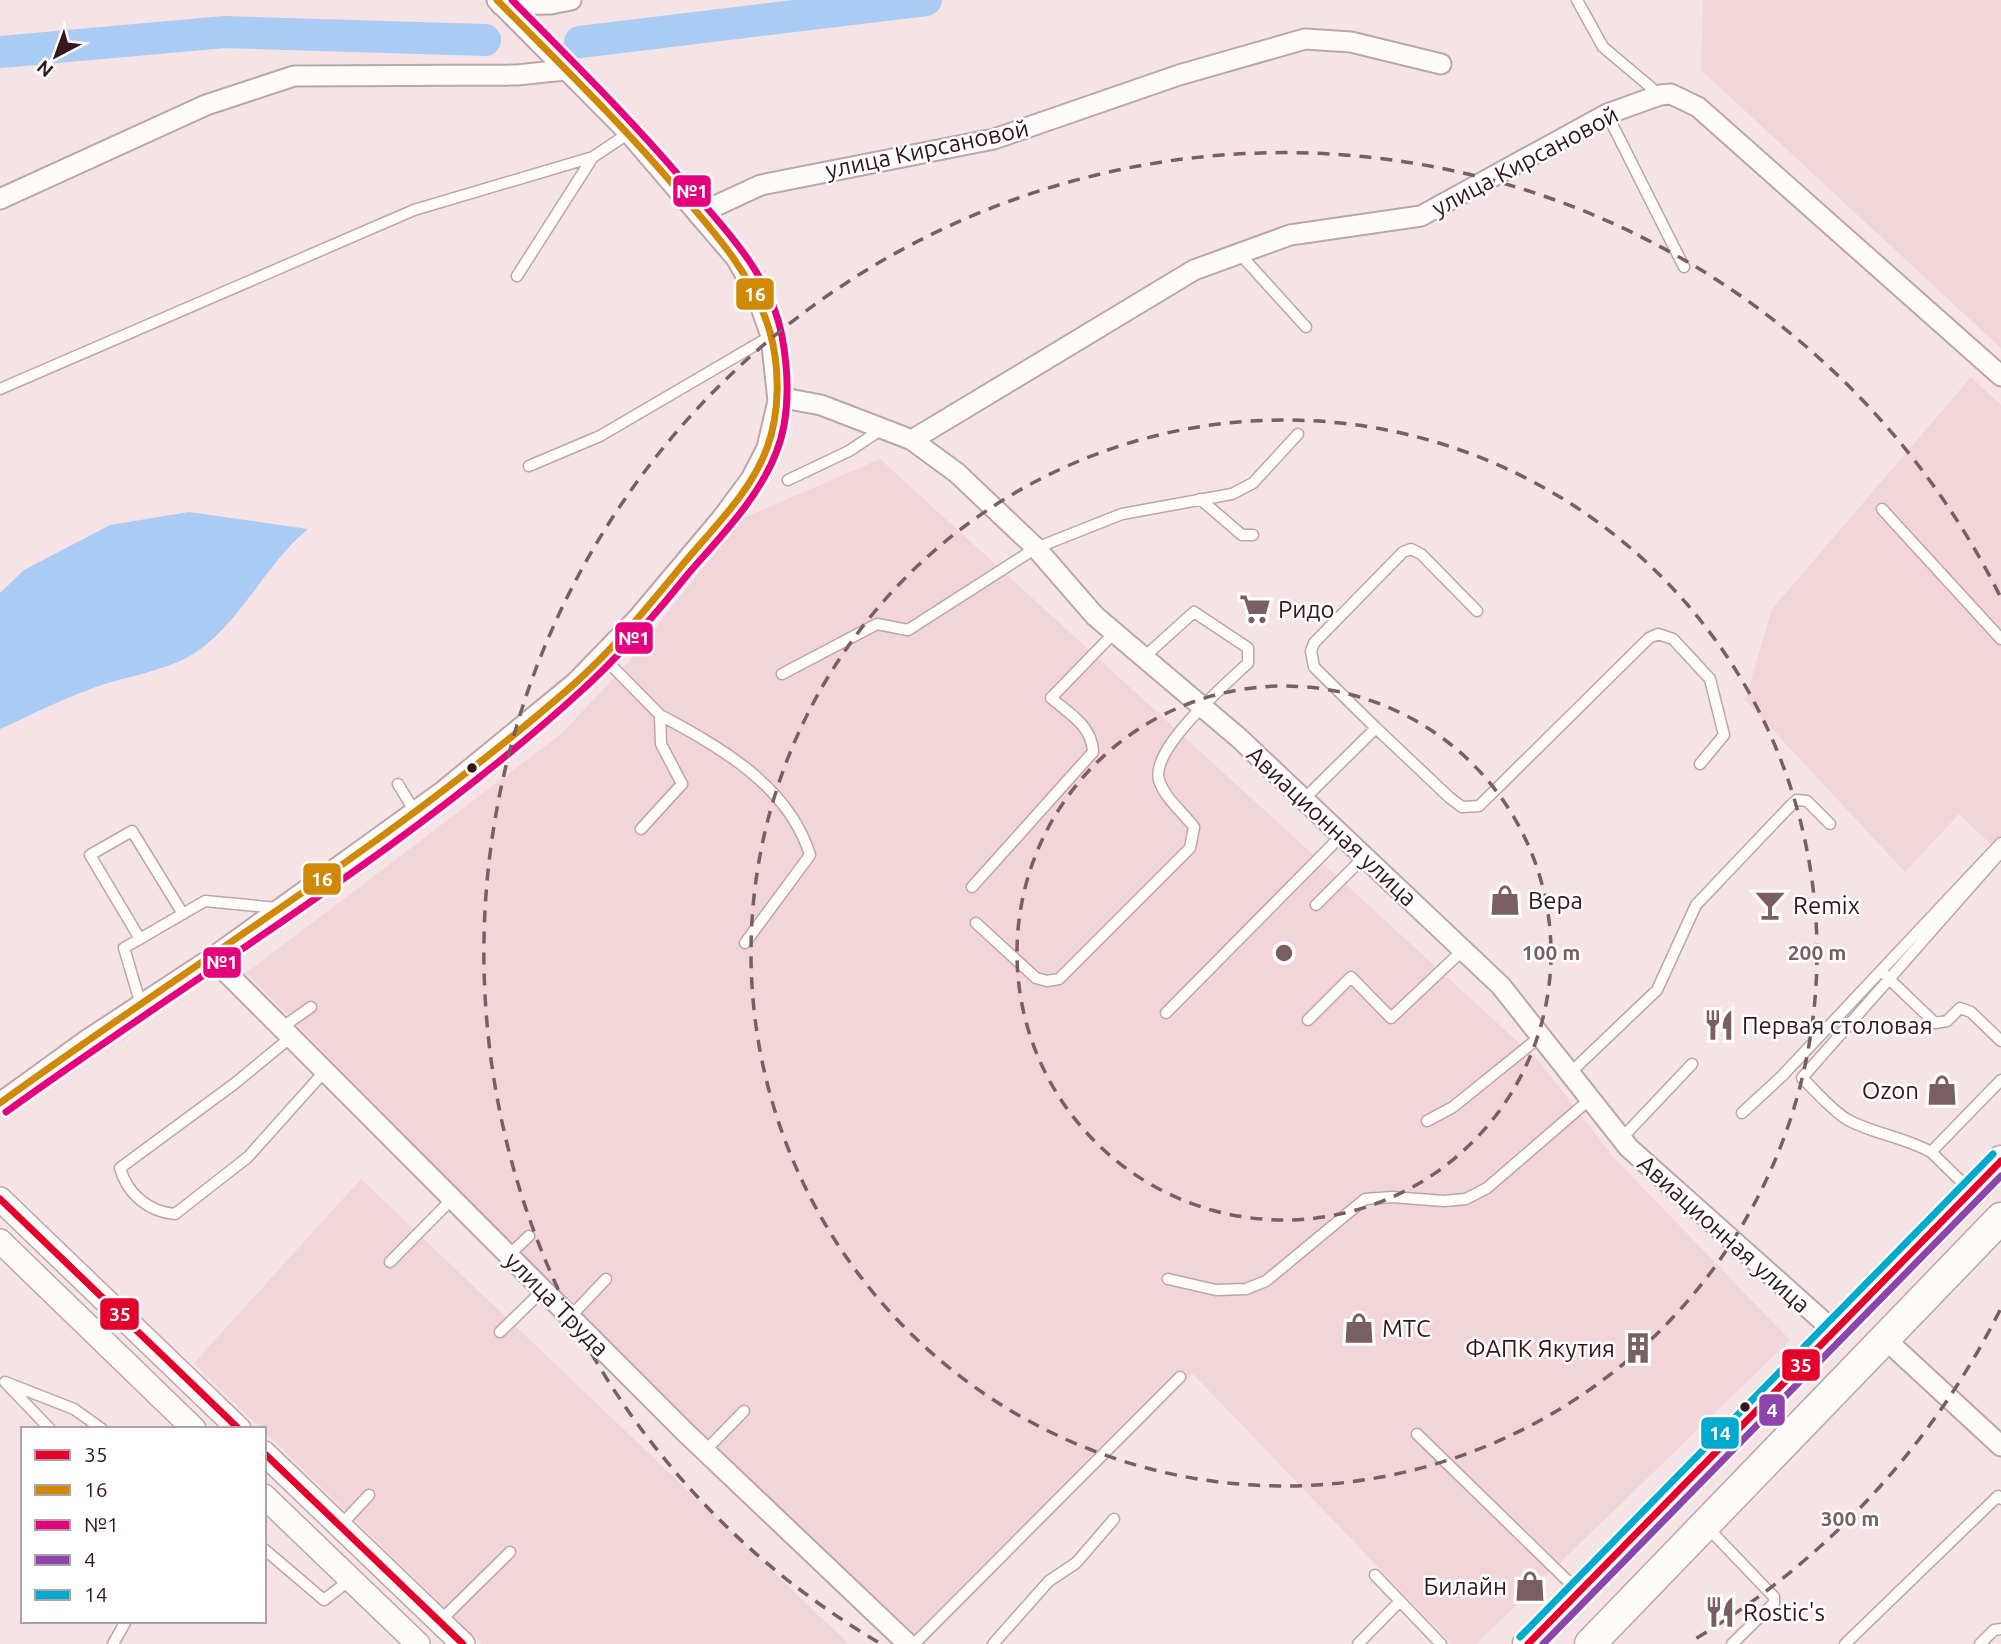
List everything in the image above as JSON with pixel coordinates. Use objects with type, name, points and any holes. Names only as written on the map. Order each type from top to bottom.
[{"type":"main road","points":[[1528,1644],[2001,1161]]},
{"type":"main road","points":[[1603,1640],[1704,1525],[2001,1218]]},
{"type":"street","points":[[499,2],[551,4],[572,0]]},
{"type":"street","points":[[0,1103],[141,1004],[212,958],[415,812],[516,733],[602,656],[677,573],[751,479],[767,448],[775,422],[778,397],[771,336],[756,293],[736,258],[629,133],[499,2]]},
{"type":"street","name":"улица Кирсановой","points":[[698,214],[761,186],[994,139],[1179,75],[1305,39],[1351,42],[1441,64]]},
{"type":"street","points":[[0,199],[206,105],[294,76],[517,75],[565,70]]},
{"type":"street","points":[[1660,95],[1671,94],[1698,107],[2001,376]]},
{"type":"street","name":"улица Кирсановой","points":[[912,440],[1194,270],[1238,252],[1300,233],[1421,216],[1607,114],[1660,95]]},
{"type":"street","name":"Авиационная улица","points":[[778,397],[821,405],[912,440],[957,473],[1036,548],[1114,633],[1201,709],[1239,738],[1501,986],[1621,1139],[1833,1331]]},
{"type":"street","name":"улица Труда","points":[[212,958],[451,1200],[705,1451],[908,1644]]},
{"type":"street","points":[[0,1199],[237,1427]]},
{"type":"street","points":[[0,1241],[192,1427]]},
{"type":"street","points":[[1884,1338],[2001,1447]]},
{"type":"street","points":[[266,1455],[463,1644]]},
{"type":"street","points":[[266,1498],[418,1644]]},
{"type":"lane","points":[[1577,0],[1603,47],[1660,95]]},
{"type":"lane","points":[[1607,114],[1684,267]]},
{"type":"lane","points":[[0,389],[414,210],[593,157],[629,133]]},
{"type":"lane","points":[[517,276],[593,157]]},
{"type":"lane","points":[[1238,252],[1306,327]]},
{"type":"lane","points":[[529,467],[613,429],[771,336]]},
{"type":"lane","points":[[788,480],[849,451],[882,429]]},
{"type":"lane","points":[[782,674],[877,624],[908,630],[1036,548],[1122,514],[1232,494],[1253,483],[1298,435]]},
{"type":"lane","points":[[1200,499],[1242,535],[1253,536]]},
{"type":"lane","points":[[1882,509],[2001,639]]},
{"type":"lane","points":[[1477,611],[1421,554],[1411,549],[1403,552],[1314,643],[1311,651],[1314,667],[1450,798],[1462,807],[1479,806],[1649,638],[1658,634],[1673,639],[1710,679],[1724,735],[1700,764]]},
{"type":"lane","points":[[976,923],[1036,978],[1047,981],[1059,979],[1190,848],[1194,827],[1161,787],[1158,766],[1162,755],[1201,709],[1248,663],[1248,648],[1194,612],[1142,658]]},
{"type":"lane","points":[[972,887],[1093,752],[1092,739],[1087,729],[1051,698],[1114,633]]},
{"type":"lane","points":[[602,656],[660,715],[731,754],[764,784],[804,836],[810,855],[744,943]]},
{"type":"lane","points":[[641,829],[682,784],[661,744],[660,715]]},
{"type":"lane","points":[[1304,799],[1376,727]]},
{"type":"lane","points":[[398,783],[415,812]]},
{"type":"lane","points":[[1570,1073],[1657,990],[1696,905],[1792,804],[1797,800],[1807,802],[1830,824]]},
{"type":"lane","points":[[140,939],[90,855],[132,831],[183,914]]},
{"type":"lane","points":[[1166,1013],[1342,835]]},
{"type":"lane","points":[[1885,975],[2001,848]]},
{"type":"lane","points":[[1742,1113],[1782,1076],[2001,848]]},
{"type":"lane","points":[[1971,1191],[1931,1153],[1897,1136],[1869,1129],[1844,1118],[1802,1078],[2001,848]]},
{"type":"lane","points":[[1316,905],[1364,856]]},
{"type":"lane","points":[[141,1004],[124,948],[205,901],[279,908]]},
{"type":"lane","points":[[1885,975],[1945,911]]},
{"type":"lane","points":[[1308,1020],[1351,977],[1391,1018],[1463,950]]},
{"type":"lane","points":[[1885,975],[1936,1023],[1947,1021],[1960,1008],[1971,1012],[2001,1041]]},
{"type":"lane","points":[[311,1007],[234,1084],[120,1168],[125,1185],[158,1212],[175,1214],[248,1157],[324,1072]]},
{"type":"lane","points":[[1427,1121],[1453,1107],[1541,1035]]},
{"type":"lane","points":[[1621,1139],[1692,1064]]},
{"type":"lane","points":[[1931,1153],[2001,1080]]},
{"type":"lane","points":[[1168,1279],[1216,1290],[1246,1289],[1266,1281],[1366,1199],[1392,1197],[1444,1202],[1466,1199],[1488,1188],[1589,1100]]},
{"type":"lane","points":[[390,1262],[451,1200]]},
{"type":"lane","points":[[508,1256],[529,1236]]},
{"type":"lane","points":[[570,1317],[606,1279]]},
{"type":"lane","points":[[500,1332],[544,1290]]},
{"type":"lane","points":[[914,1644],[1180,1377]]},
{"type":"lane","points":[[2,1381],[48,1427]]},
{"type":"lane","points":[[2,1381],[74,1409],[99,1427]]},
{"type":"lane","points":[[705,1451],[744,1411]]},
{"type":"lane","points":[[1417,1433],[1579,1591]]},
{"type":"lane","points":[[340,1526],[369,1495]]},
{"type":"lane","points":[[1845,1644],[1998,1496],[2001,1499]]},
{"type":"lane","points":[[993,1644],[1049,1581],[1076,1563],[1114,1520]]},
{"type":"lane","points":[[1704,1525],[1774,1597],[1774,1603],[1732,1644]]},
{"type":"lane","points":[[266,1551],[324,1600],[351,1579]]},
{"type":"lane","points":[[440,1621],[510,1552]]},
{"type":"lane","points":[[1375,1576],[1439,1643]]},
{"type":"lane","points":[[1357,1644],[1400,1601]]},
{"type":"lane","points":[[113,1644],[125,1623]]},
{"type":"lane","points":[[1980,1644],[1994,1630],[2001,1629]]},
{"type":"shaded area","points":[[1703,0],[2001,0],[2001,348],[1701,70]]},
{"type":"shaded area","points":[[1971,377],[2001,405],[2001,854],[1959,814],[1905,872],[1745,700],[1772,609]]},
{"type":"shaded area","points":[[880,459],[1540,1062],[1613,1157],[1790,1340],[1476,1644],[1452,1644],[1193,1374],[925,1644],[906,1644],[246,973],[561,734],[627,664],[741,519]]},
{"type":"shaded area","points":[[361,1179],[849,1644],[482,1644],[266,1433],[266,1427],[260,1427],[194,1363]]},
{"type":"water","points":[[189,512],[308,529],[279,559],[224,628],[193,654],[168,666],[77,694],[0,729],[0,593],[24,570],[110,525]]},
{"type":"waterway","points":[[580,42],[926,0]]},
{"type":"waterway","points":[[0,52],[225,32],[485,40]]},
{"type":"transit line","name":"16","points":[[0,1103],[364,849],[435,797],[573,685],[617,642],[719,523],[760,464],[774,420],[777,375],[770,332],[754,291],[718,238],[655,164],[497,0]]},
{"type":"transit line","name":"№1","points":[[6,1112],[373,858],[514,749],[595,678],[637,635],[749,502],[776,453],[786,410],[786,366],[776,314],[757,273],[730,236],[665,160],[512,0]]},
{"type":"transit line","name":"14","points":[[1520,1637],[1993,1154]]},
{"type":"transit line","name":"35","points":[[1528,1644],[2001,1161]]},
{"type":"transit line","name":"4","points":[[1543,1644],[2001,1176]]},
{"type":"transit line","name":"35","points":[[0,1199],[237,1427]]},
{"type":"transit line","name":"35","points":[[266,1455],[463,1644]]},
{"type":"place","name":"Ридо","points":[[1255,609]]},
{"type":"place","name":"Вера","points":[[1505,900]]},
{"type":"place","name":"Remix","points":[[1770,905]]},
{"type":"place","name":"Первая столовая","points":[[1719,1025]]},
{"type":"place","name":"Ozon","points":[[1942,1090]]},
{"type":"place","name":"МТС","points":[[1359,1328]]},
{"type":"place","name":"ФАПК Якутия","points":[[1638,1348]]},
{"type":"place","name":"Билайн","points":[[1530,1586]]},
{"type":"place","name":"Rostic's","points":[[1720,1612]]}]
